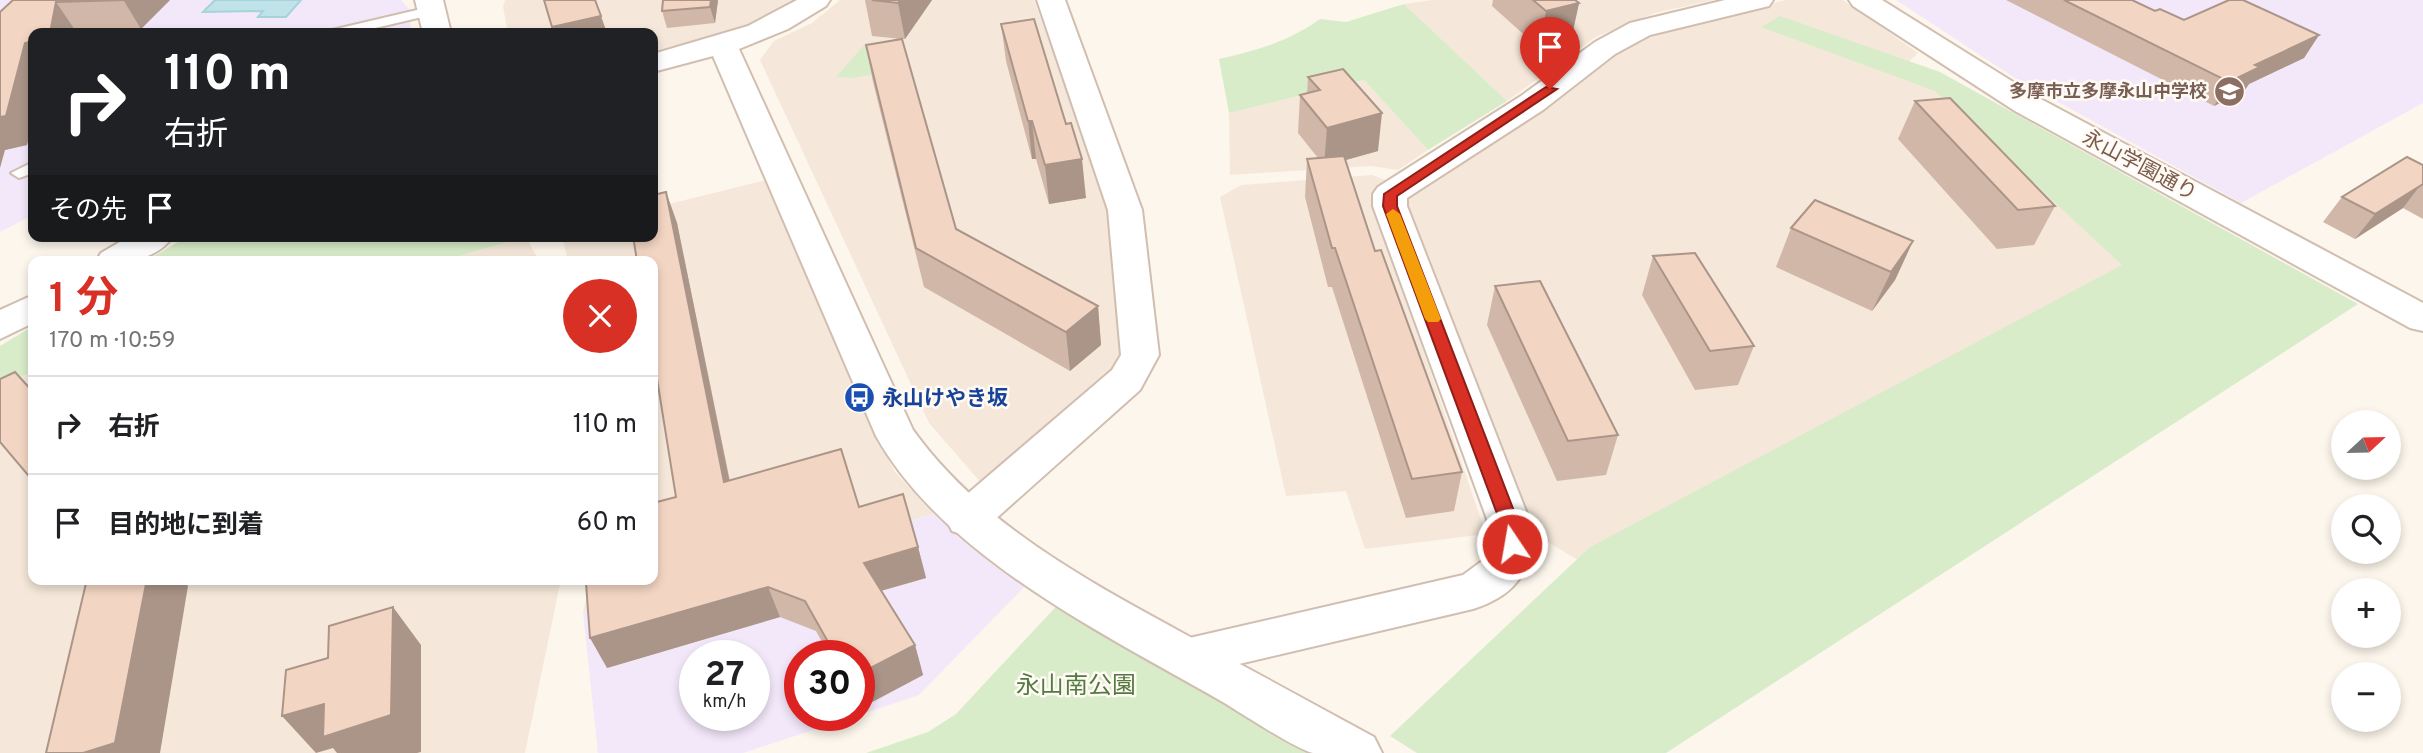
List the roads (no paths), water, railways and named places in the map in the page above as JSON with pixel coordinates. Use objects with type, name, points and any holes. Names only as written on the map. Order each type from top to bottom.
[{"type":"street","points":[[658,62],[723,45],[775,25],[816,0]]},
{"type":"street","points":[[967,519],[1126,380],[1140,355],[1125,210],[1051,0]]},
{"type":"street","points":[[1188,656],[1474,591],[1489,583],[1505,569],[1512,544],[1508,519],[1390,206],[1391,194],[1532,103],[1605,48],[1640,29],[1759,0]]},
{"type":"street","name":"永山学園通り","points":[[1863,0],[2026,104],[2423,319]]},
{"type":"street","points":[[723,45],[896,436],[921,472],[967,519],[1106,612],[1357,753]]},
{"type":"street","points":[[122,256],[146,242]]},
{"type":"street","points":[[0,326],[28,310]]},
{"type":"lane","points":[[374,28],[433,14]]},
{"type":"water","points":[[215,0],[301,0],[286,17],[258,17],[263,11],[203,12]]},
{"type":"place","name":"多摩市立多摩永山中学校","points":[[2230,91]]},
{"type":"place","name":"永山けやき坂","points":[[859,398]]},
{"type":"park label","name":"永山南公園","points":[[1076,685]]}]
